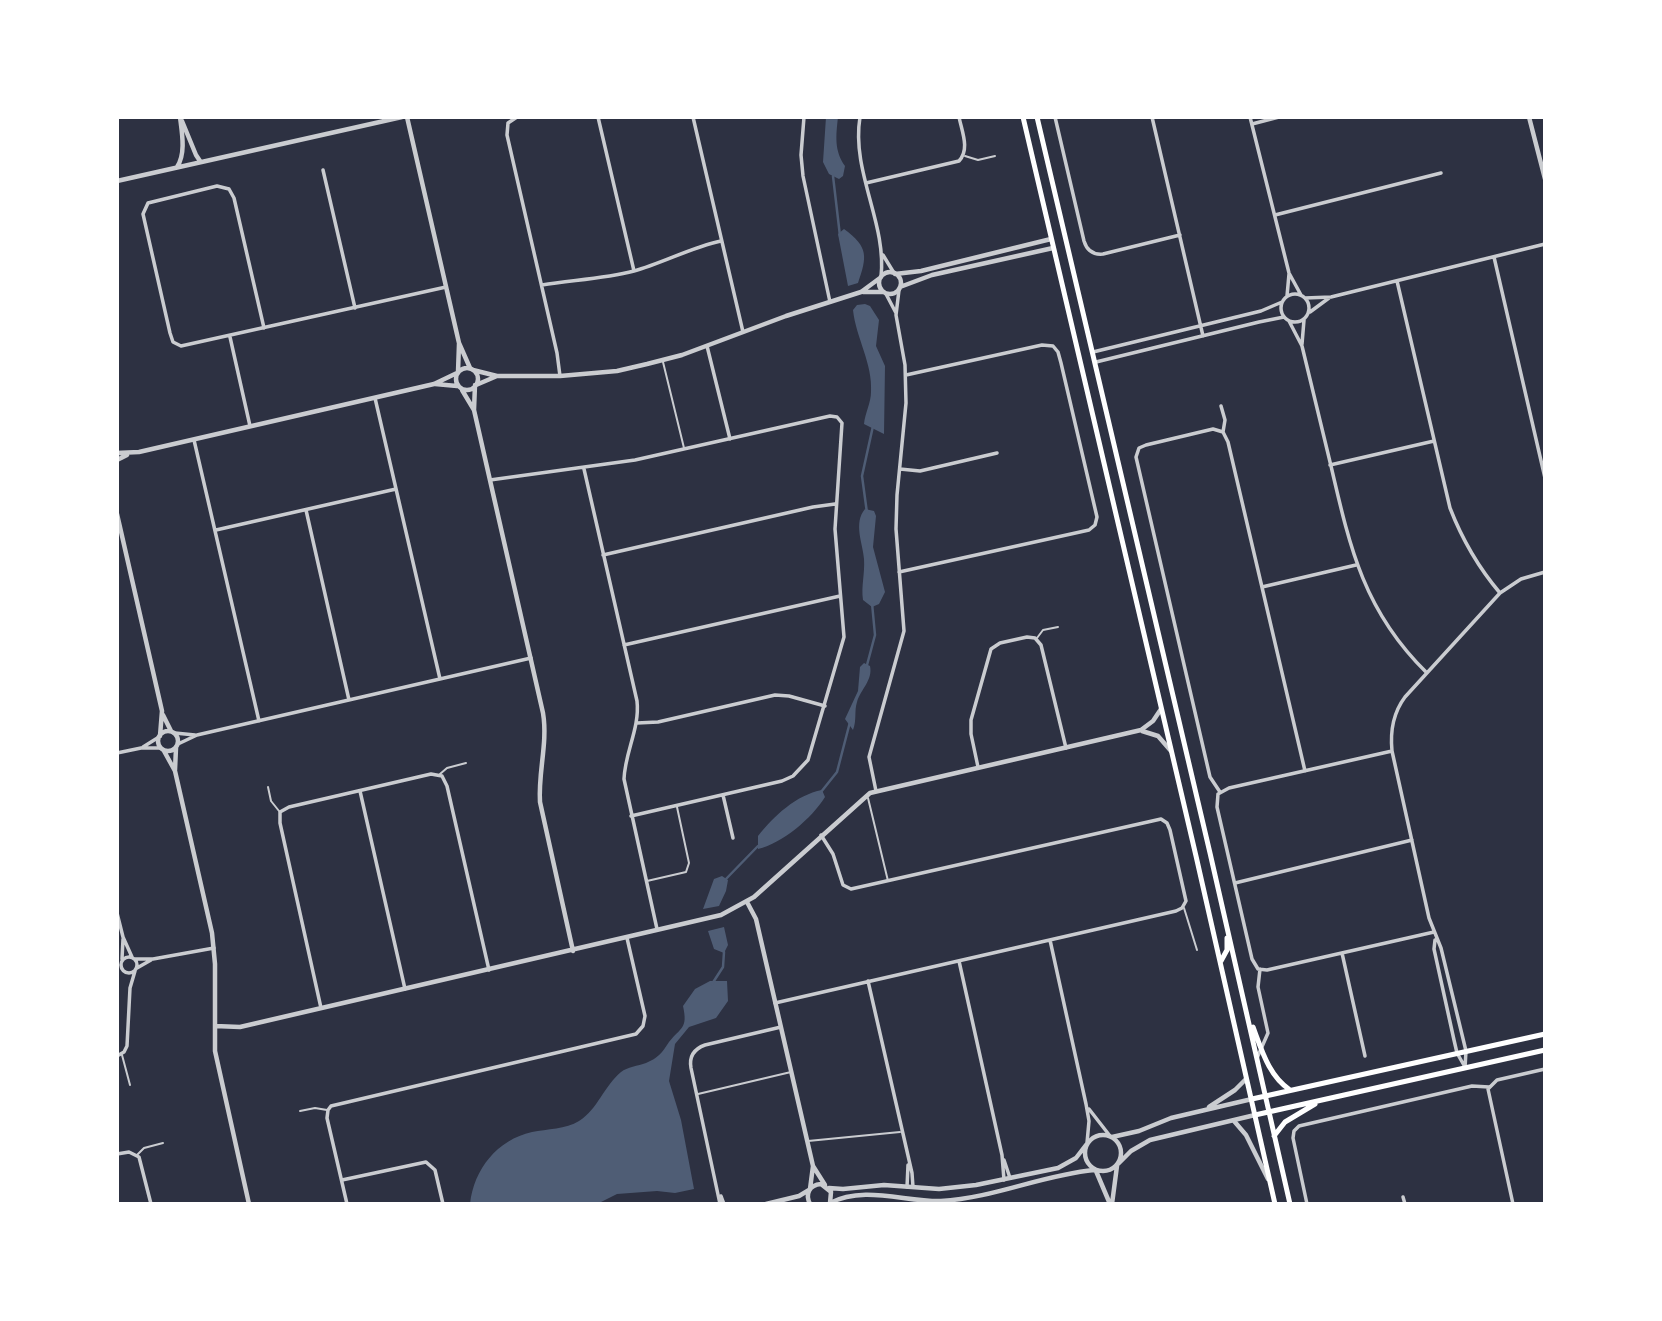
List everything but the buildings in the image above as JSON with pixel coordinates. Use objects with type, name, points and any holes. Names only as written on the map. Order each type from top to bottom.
[{"type":"main road","points":[[1023,117],[1275,1204]]},
{"type":"main road","points":[[1037,117],[1290,1204]]},
{"type":"main road","points":[[1051,239],[1066,239]]},
{"type":"main road","points":[[1053,248],[1066,239]]},
{"type":"main road","points":[[1080,361],[1093,352]]},
{"type":"main road","points":[[1080,361],[1095,362]]},
{"type":"main road","points":[[1220,961],[1227,947],[1225,918]]},
{"type":"main road","points":[[1245,1005],[1273,1073],[1290,1091]]},
{"type":"main road","points":[[1252,1099],[1545,1034]]},
{"type":"main road","points":[[1255,1115],[1545,1050]]},
{"type":"main road","points":[[1275,1136],[1288,1119],[1323,1100]]},
{"type":"street","points":[[177,167],[183,152],[180,117],[201,161]]},
{"type":"street","points":[[117,181],[404,117],[459,343],[477,377],[474,410],[545,730],[540,802],[573,951]]},
{"type":"street","points":[[517,117],[508,123],[506,132],[542,285],[558,359],[559,376]]},
{"type":"street","points":[[598,117],[634,271]]},
{"type":"street","points":[[693,117],[743,332]]},
{"type":"street","points":[[804,117],[801,155],[803,176],[830,302]]},
{"type":"street","points":[[860,117],[858,142],[882,253],[879,287],[897,315]]},
{"type":"street","points":[[866,183],[956,162],[964,155],[965,144],[959,117]]},
{"type":"street","points":[[1055,117],[1084,241],[1089,251],[1103,254],[1180,235]]},
{"type":"street","points":[[1152,117],[1203,336]]},
{"type":"street","points":[[1250,117],[1289,273],[1309,305],[1308,313]]},
{"type":"street","points":[[1252,124],[1279,117]]},
{"type":"street","points":[[1529,117],[1545,179]]},
{"type":"street","points":[[323,170],[355,308]]},
{"type":"street","points":[[1275,215],[1441,173]]},
{"type":"street","points":[[264,328],[234,198],[227,187],[217,186],[148,203],[143,210],[170,333],[173,342],[178,345],[230,337],[446,287]]},
{"type":"street","points":[[117,453],[131,453],[434,384],[463,368],[497,376],[559,376],[617,371],[707,346],[861,292],[886,273],[920,271],[1051,239]]},
{"type":"street","points":[[542,285],[634,271],[721,241]]},
{"type":"street","points":[[1287,296],[1331,297],[1545,244]]},
{"type":"street","points":[[861,292],[894,294],[900,288],[933,275],[1053,248]]},
{"type":"street","points":[[876,791],[869,757],[904,631],[896,517],[906,421],[906,375],[897,315],[900,279],[882,253]]},
{"type":"street","points":[[1494,257],[1545,478]]},
{"type":"street","points":[[1093,352],[1272,307],[1287,296],[1289,273]]},
{"type":"street","points":[[1397,281],[1442,481],[1459,532],[1500,593]]},
{"type":"street","points":[[1302,346],[1304,319],[1308,313],[1331,297]]},
{"type":"street","points":[[1282,302],[1284,317],[1289,321],[1302,346],[1356,565],[1372,600],[1388,625],[1426,672]]},
{"type":"street","points":[[1095,362],[1284,317]]},
{"type":"street","points":[[1289,321],[1304,319]]},
{"type":"street","points":[[230,337],[250,426]]},
{"type":"street","points":[[459,343],[456,380],[474,410]]},
{"type":"street","points":[[899,572],[1088,530],[1097,520],[1061,363],[1055,348],[1042,345],[906,375]]},
{"type":"street","points":[[707,346],[730,439]]},
{"type":"street","points":[[434,384],[468,389],[497,376]]},
{"type":"street","points":[[375,397],[440,679]]},
{"type":"street","points":[[1221,406],[1225,420],[1223,432],[1228,442],[1304,771]]},
{"type":"street","points":[[490,480],[584,468],[830,416],[841,421],[843,434],[835,505],[835,542],[843,641],[810,755],[797,773],[772,784],[631,816]]},
{"type":"street","points":[[1220,792],[1210,777],[1136,457],[1139,449],[1146,445],[1213,429],[1223,432]]},
{"type":"street","points":[[194,439],[259,721]]},
{"type":"street","points":[[1330,465],[1434,442]]},
{"type":"street","points":[[117,460],[131,453]]},
{"type":"street","points":[[900,470],[920,471],[997,453]]},
{"type":"street","points":[[584,468],[637,701],[637,723],[625,771],[625,786],[658,931]]},
{"type":"street","points":[[216,530],[396,489]]},
{"type":"street","points":[[603,555],[813,507],[835,505]]},
{"type":"street","points":[[306,510],[349,700]]},
{"type":"street","points":[[117,514],[162,711],[177,746],[175,771],[214,948],[216,1060],[249,1204]]},
{"type":"street","points":[[1262,587],[1356,565]]},
{"type":"street","points":[[1465,1068],[1457,1053],[1434,950],[1434,935],[1392,751],[1391,732],[1396,711],[1405,696],[1500,593],[1521,579],[1545,572]]},
{"type":"street","points":[[624,645],[840,596]]},
{"type":"street","points":[[978,767],[971,720],[990,649],[997,644],[1027,637],[1037,639],[1043,651],[1066,748]]},
{"type":"street","points":[[117,753],[141,748],[171,751],[197,735],[531,658]]},
{"type":"street","points":[[637,723],[658,722],[775,695],[825,706]]},
{"type":"street","points":[[215,1026],[234,1028],[714,918],[747,902],[867,794],[1141,730],[1155,720],[1161,707]]},
{"type":"street","points":[[162,711],[159,736],[162,749],[175,771]]},
{"type":"street","points":[[1141,730],[1158,736],[1172,753]]},
{"type":"street","points":[[141,748],[165,732],[197,735]]},
{"type":"street","points":[[1392,751],[1220,792],[1217,805],[1252,960],[1260,969],[1267,970],[1434,935]]},
{"type":"street","points":[[321,1008],[280,823],[280,812],[289,807],[360,790],[431,774],[440,775],[447,786],[489,970]]},
{"type":"street","points":[[360,790],[405,989]]},
{"type":"street","points":[[723,795],[733,838]]},
{"type":"street","points":[[775,1003],[1176,911],[1184,906],[1186,899],[1169,826],[1163,820],[855,889],[844,887],[834,854],[821,835]]},
{"type":"street","points":[[1235,883],[1412,840]]},
{"type":"street","points":[[747,902],[756,919],[813,1166],[832,1195],[830,1203]]},
{"type":"street","points":[[117,913],[136,969],[130,988],[128,1042],[119,1055]]},
{"type":"street","points":[[1434,935],[1441,948],[1466,1051],[1465,1068]]},
{"type":"street","points":[[123,937],[120,962],[130,988]]},
{"type":"street","points":[[347,1204],[328,1123],[328,1111],[336,1105],[636,1034],[643,1026],[645,1016],[627,938]]},
{"type":"street","points":[[1050,940],[1089,1121],[1086,1162],[1095,1170],[1111,1204]]},
{"type":"street","points":[[120,962],[214,948]]},
{"type":"street","points":[[1342,953],[1365,1056]]},
{"type":"street","points":[[117,971],[136,969],[153,959]]},
{"type":"street","points":[[959,961],[1007,1179]]},
{"type":"street","points":[[1257,1058],[1268,1032],[1258,988],[1260,969]]},
{"type":"street","points":[[868,981],[907,1160],[910,1188]]},
{"type":"street","points":[[722,1204],[690,1063],[693,1054],[698,1048],[781,1027]]},
{"type":"street","points":[[1307,1204],[1293,1140],[1294,1131],[1304,1124],[1472,1086],[1489,1087],[1502,1079],[1545,1069]]},
{"type":"street","points":[[1205,1110],[1240,1086],[1246,1076]]},
{"type":"street","points":[[1489,1087],[1488,1096],[1513,1204]]},
{"type":"street","points":[[766,1204],[799,1196],[817,1184],[843,1189],[874,1185],[961,1188],[1007,1179],[1065,1165],[1098,1136],[1111,1137],[1139,1131],[1171,1118],[1252,1099]]},
{"type":"street","points":[[1086,1104],[1093,1117],[1120,1146],[1111,1204]]},
{"type":"street","points":[[830,1203],[846,1196],[862,1194],[926,1201],[959,1200],[993,1194],[1069,1173],[1108,1171],[1131,1151],[1150,1140],[1255,1115]]},
{"type":"street","points":[[1233,1120],[1246,1135],[1271,1186]]},
{"type":"street","points":[[117,1154],[128,1152],[137,1155],[142,1164],[151,1204]]},
{"type":"street","points":[[342,1180],[426,1162],[435,1170],[443,1204]]},
{"type":"street","points":[[810,1204],[808,1198],[813,1166]]},
{"type":"street","points":[[1404,1197],[1405,1204]]},
{"type":"lane","points":[[964,155],[978,160],[995,156]]},
{"type":"lane","points":[[663,360],[684,449]]},
{"type":"lane","points":[[1037,639],[1043,630],[1058,626]]},
{"type":"lane","points":[[440,775],[447,768],[466,763]]},
{"type":"lane","points":[[268,787],[271,801],[280,812]]},
{"type":"lane","points":[[867,794],[888,882]]},
{"type":"lane","points":[[646,881],[685,872],[690,863],[677,805]]},
{"type":"lane","points":[[1184,906],[1196,950]]},
{"type":"lane","points":[[119,1055],[130,1084]]},
{"type":"lane","points":[[697,1094],[791,1072]]},
{"type":"lane","points":[[300,1111],[315,1108],[328,1111]]},
{"type":"lane","points":[[807,1141],[901,1132]]},
{"type":"lane","points":[[137,1155],[147,1147],[163,1143]]},
{"type":"water","points":[[826,117],[838,117],[837,149],[845,166],[843,176],[839,179],[829,174],[823,162]]},
{"type":"water","points":[[844,229],[858,241],[864,253],[858,283],[848,286],[838,234]]},
{"type":"water","points":[[857,305],[870,306],[879,320],[876,346],[885,366],[884,434],[864,424],[871,396],[871,382],[853,310]]},
{"type":"water","points":[[865,509],[874,511],[876,516],[873,547],[885,592],[879,604],[872,607],[863,600],[864,559],[859,527]]},
{"type":"water","points":[[864,663],[870,666],[870,676],[857,702],[853,730],[845,719],[858,691],[860,667]]},
{"type":"water","points":[[822,790],[825,797],[805,821],[777,841],[758,849],[758,836],[778,814],[803,796]]},
{"type":"water","points":[[722,876],[728,880],[719,906],[703,909],[714,879]]},
{"type":"water","points":[[724,927],[728,945],[724,953],[714,949],[708,931]]},
{"type":"water","points":[[710,981],[727,981],[728,1001],[716,1018],[689,1027],[675,1044],[669,1081],[681,1120],[694,1189],[675,1193],[657,1191],[617,1194],[597,1204],[470,1204],[476,1179],[498,1149],[519,1136],[568,1126],[586,1116],[621,1072],[650,1061],[662,1052],[684,1024],[683,1006],[695,989]]},
{"type":"waterway","points":[[833,176],[840,236]]},
{"type":"waterway","points":[[867,513],[862,476],[873,426]]},
{"type":"waterway","points":[[867,665],[875,635],[872,603]]},
{"type":"waterway","points":[[821,792],[837,772],[850,722]]},
{"type":"waterway","points":[[724,881],[758,846]]},
{"type":"waterway","points":[[712,984],[723,967],[724,952]]}]
